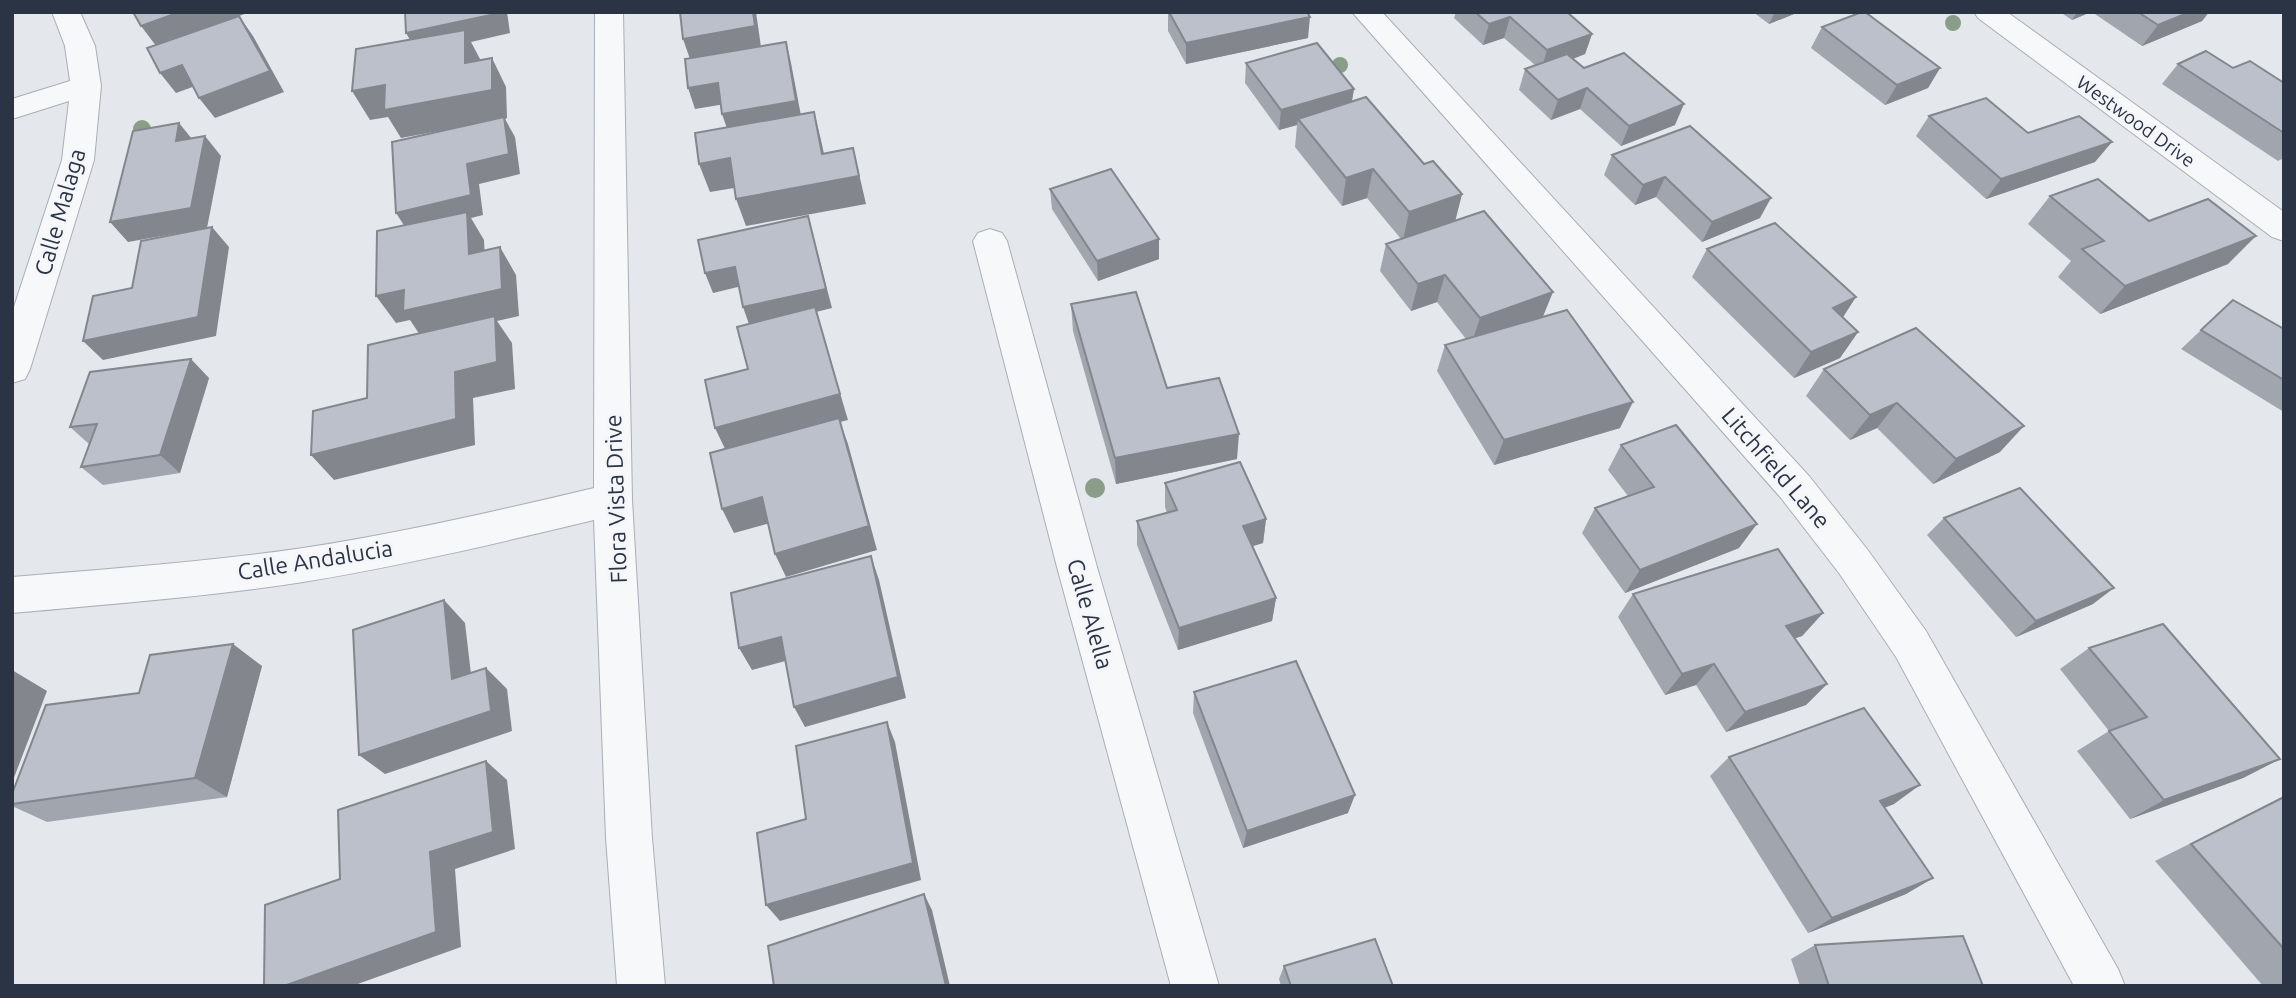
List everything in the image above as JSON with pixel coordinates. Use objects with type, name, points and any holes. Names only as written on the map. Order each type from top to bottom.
[{"type":"street","name":"Calle Malaga","points":[[12,369],[78,160],[86,86],[80,46],[66,12]]},
{"type":"street","name":"Flora Vista Drive","points":[[609,12],[613,500],[629,838],[641,986]]},
{"type":"street","name":"Litchfield Lane","points":[[1366,12],[1795,487],[1853,561],[1911,644],[2101,986]]},
{"type":"street","name":"Westwood Drive","points":[[1987,12],[2284,229]]},
{"type":"street","points":[[12,109],[86,86]]},
{"type":"street","name":"Calle Alella","points":[[990,241],[1077,567],[1195,986]]},
{"type":"street","name":"Calle Andalucia","points":[[12,595],[176,581],[302,565],[613,500]]},
{"type":"building","points":[[133,12],[180,12],[141,26]]},
{"type":"building","points":[[405,12],[500,12],[500,13],[406,33]]},
{"type":"building","points":[[680,12],[753,12],[755,26],[683,39]]},
{"type":"building","points":[[1169,12],[1307,12],[1310,17],[1186,43]]},
{"type":"building","points":[[1475,12],[1567,12],[1592,34],[1547,50],[1510,17],[1489,24]]},
{"type":"building","points":[[1862,12],[1940,68],[1897,85],[1822,27]]},
{"type":"building","points":[[2138,12],[2190,12],[2158,25]]},
{"type":"building","points":[[239,16],[270,71],[199,98],[182,65],[160,73],[147,48]]},
{"type":"building","points":[[465,30],[465,63],[492,58],[492,90],[384,110],[385,85],[352,91],[356,49]]},
{"type":"building","points":[[786,42],[796,101],[722,114],[718,83],[688,88],[685,59]]},
{"type":"building","points":[[1317,43],[1354,89],[1281,110],[1246,63]]},
{"type":"building","points":[[2206,51],[2233,68],[2250,61],[2284,83],[2284,133],[2178,64]]},
{"type":"building","points":[[1624,53],[1684,104],[1629,126],[1587,88],[1558,100],[1525,69],[1567,54],[1584,68]]},
{"type":"building","points":[[1366,97],[1424,164],[1433,161],[1462,194],[1409,212],[1373,169],[1346,178],[1298,119]]},
{"type":"building","points":[[1986,98],[2028,133],[2079,116],[2112,142],[2001,179],[1929,116]]},
{"type":"building","points":[[814,112],[822,154],[853,148],[859,176],[736,199],[730,158],[699,164],[695,133]]},
{"type":"building","points":[[504,117],[509,154],[467,164],[471,195],[396,213],[392,142]]},
{"type":"building","points":[[179,123],[176,141],[205,136],[191,208],[110,222],[133,131]]},
{"type":"building","points":[[1690,126],[1771,198],[1712,222],[1665,177],[1643,185],[1612,155]]},
{"type":"building","points":[[1111,169],[1159,239],[1097,261],[1050,189]]},
{"type":"building","points":[[2098,179],[2149,221],[2208,199],[2256,236],[2125,286],[2082,249],[2104,241],[2050,196]]},
{"type":"building","points":[[1484,211],[1553,292],[1480,318],[1445,275],[1418,284],[1386,244]]},
{"type":"building","points":[[467,212],[469,254],[500,247],[502,289],[403,311],[404,290],[376,296],[377,231]]},
{"type":"building","points":[[808,216],[826,289],[743,307],[735,267],[705,273],[698,240]]},
{"type":"building","points":[[1775,223],[1856,297],[1833,308],[1858,332],[1811,352],[1707,249]]},
{"type":"building","points":[[212,227],[198,317],[83,341],[93,296],[132,288],[141,241]]},
{"type":"building","points":[[1136,292],[1167,388],[1219,378],[1239,434],[1115,458],[1071,304]]},
{"type":"building","points":[[2233,300],[2284,329],[2284,380],[2201,330]]},
{"type":"building","points":[[815,307],[840,394],[715,428],[705,380],[748,369],[737,327]]},
{"type":"building","points":[[1567,310],[1633,402],[1504,440],[1445,345]]},
{"type":"building","points":[[495,316],[497,362],[455,372],[456,419],[311,455],[313,411],[367,398],[368,345]]},
{"type":"building","points":[[1916,328],[2024,426],[1956,459],[1897,403],[1870,415],[1824,369]]},
{"type":"building","points":[[191,359],[160,455],[81,467],[97,424],[70,427],[90,372]]},
{"type":"building","points":[[839,418],[869,526],[775,554],[762,497],[722,509],[710,453]]},
{"type":"building","points":[[1676,425],[1757,524],[1640,570],[1595,508],[1654,487],[1621,445]]},
{"type":"building","points":[[1240,462],[1266,519],[1243,526],[1276,598],[1179,628],[1137,521],[1177,510],[1165,483]]},
{"type":"building","points":[[2020,488],[2114,588],[2036,621],[1944,518]]},
{"type":"building","points":[[1778,549],[1823,613],[1786,626],[1827,684],[1745,712],[1714,664],[1682,674],[1633,594]]},
{"type":"building","points":[[871,556],[898,677],[794,707],[781,637],[739,648],[731,593]]},
{"type":"building","points":[[444,600],[452,679],[486,668],[491,711],[359,755],[353,630]]},
{"type":"building","points":[[2163,624],[2280,759],[2164,800],[2109,731],[2147,717],[2089,648]]},
{"type":"building","points":[[233,644],[195,778],[12,804],[12,794],[46,705],[139,693],[150,655]]},
{"type":"building","points":[[1296,661],[1355,795],[1247,831],[1194,692]]},
{"type":"building","points":[[1864,708],[1920,785],[1880,801],[1933,878],[1832,918],[1729,757]]},
{"type":"building","points":[[887,722],[913,863],[766,905],[757,833],[806,819],[796,746]]},
{"type":"building","points":[[486,761],[493,832],[430,852],[436,932],[284,986],[264,986],[265,905],[340,879],[338,810]]},
{"type":"building","points":[[2284,797],[2284,949],[2191,844]]},
{"type":"building","points":[[924,894],[946,986],[774,986],[768,946]]},
{"type":"building","points":[[1963,936],[1983,986],[1829,986],[1815,945]]},
{"type":"building","points":[[1375,939],[1393,986],[1291,986],[1284,966]]}]
